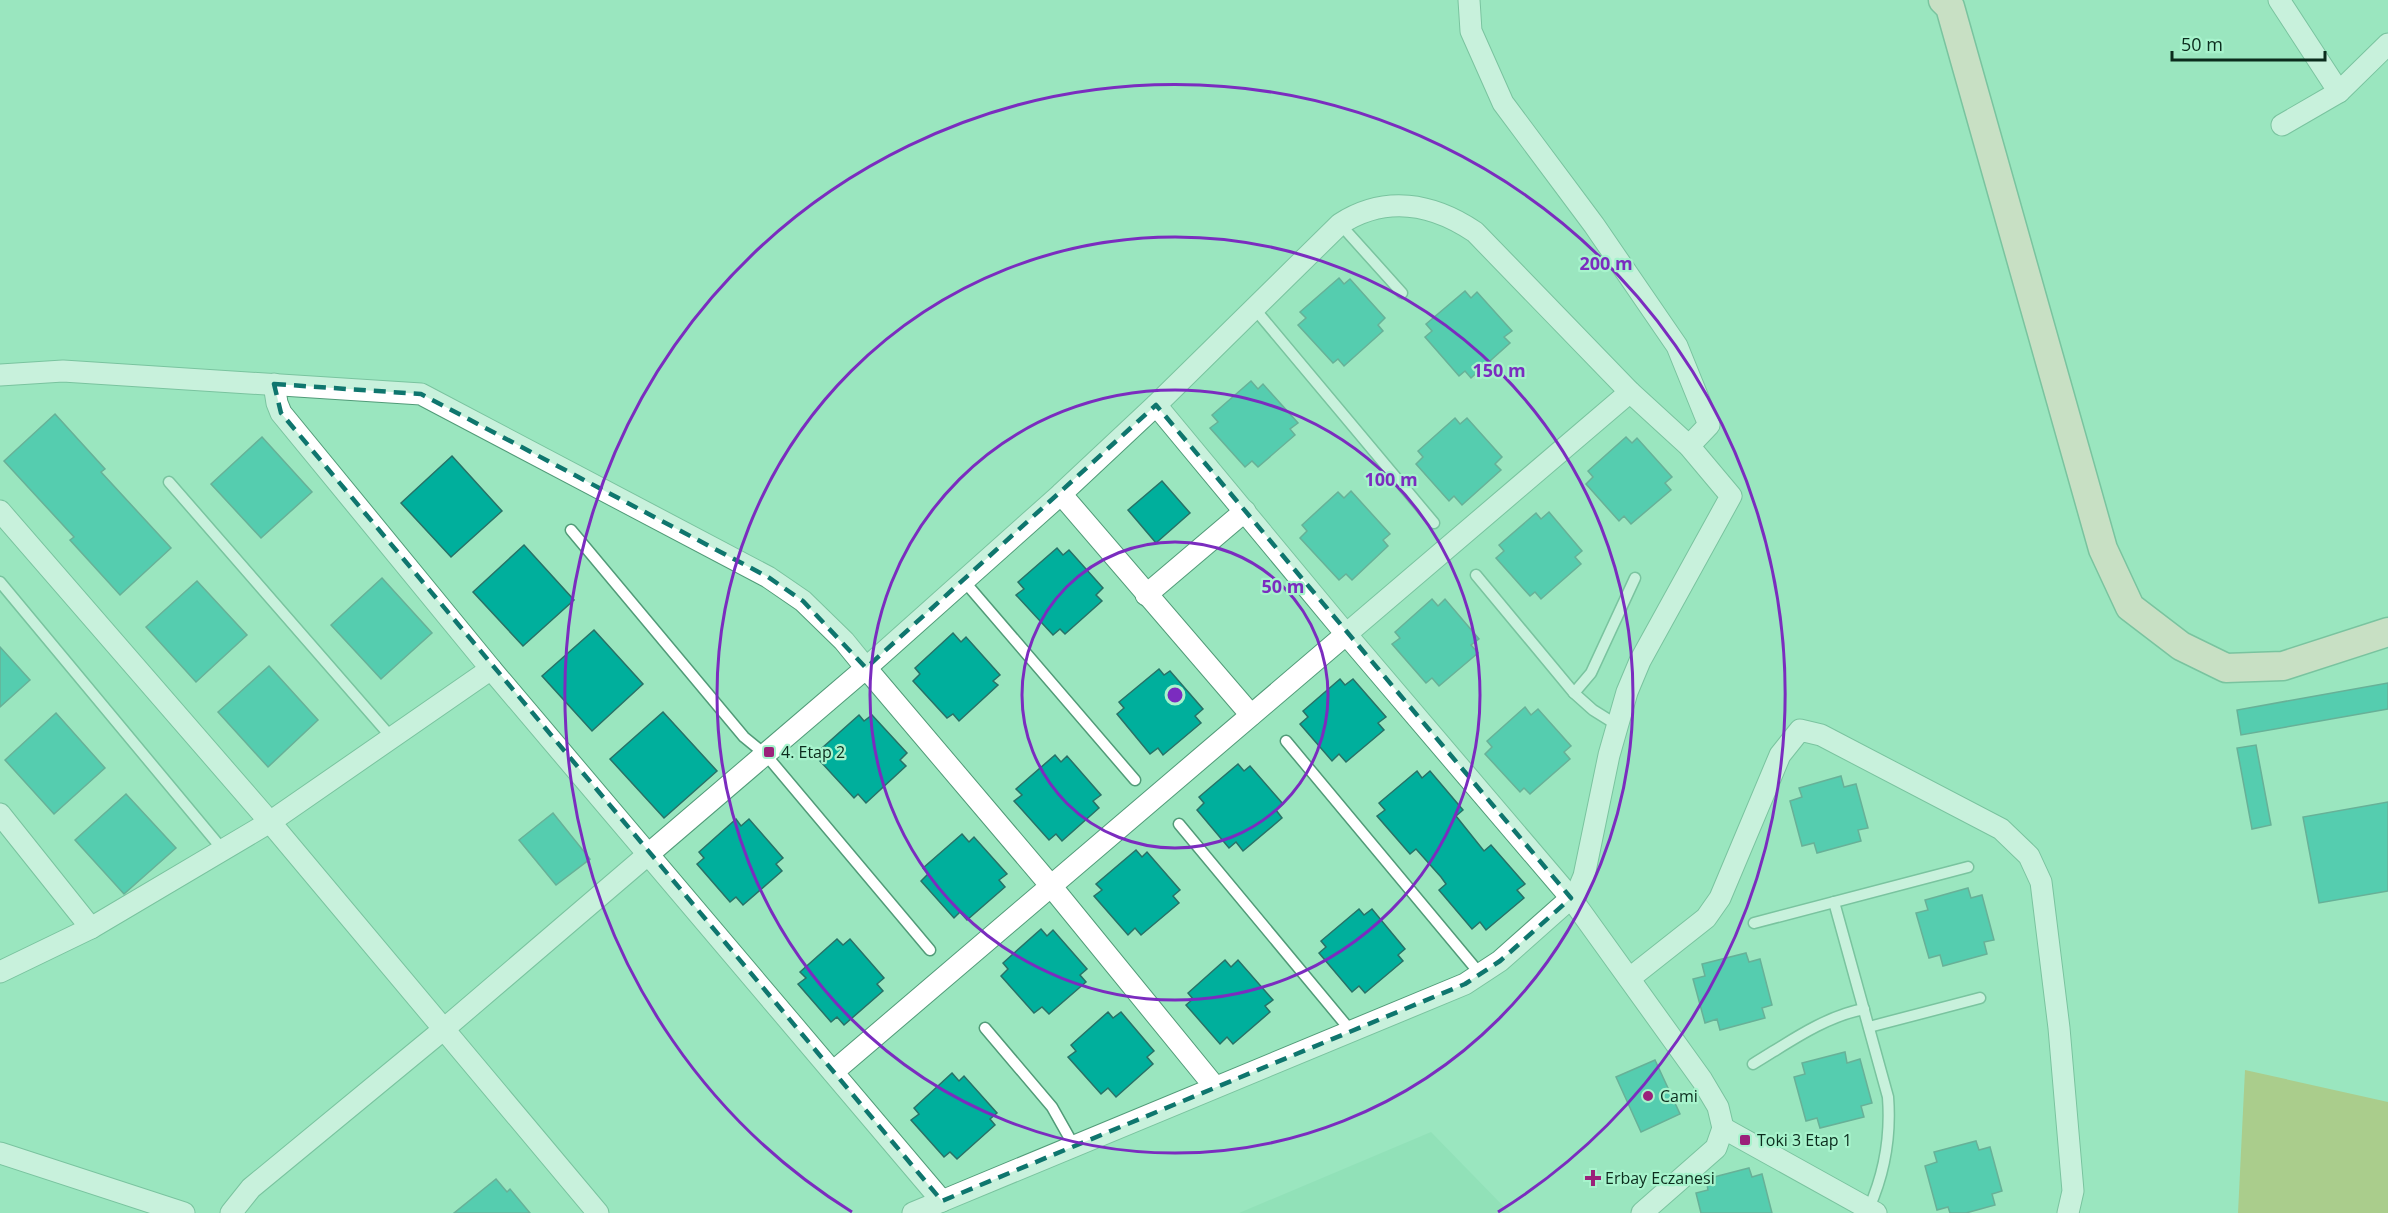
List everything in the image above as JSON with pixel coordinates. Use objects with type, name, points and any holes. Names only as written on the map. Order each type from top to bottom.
[{"type":"street","points":[[1469,0],[1471,31],[1503,103],[1594,225],[1677,346],[1709,425],[1689,446]]},
{"type":"street","points":[[2279,0],[2339,92]]},
{"type":"street","points":[[1947,2],[2103,549],[2130,607],[2181,646],[2226,668],[2283,666],[2388,632]]},
{"type":"street","points":[[2282,125],[2339,92],[2388,44]]},
{"type":"street","points":[[231,1213],[251,1188],[444,1029],[766,754],[1061,495],[1340,224],[1354,215],[1380,207],[1407,205],[1454,218],[1475,232],[1630,392],[1689,446],[1731,496],[1640,661],[1617,725],[1584,876],[1571,898],[1500,961],[1481,975],[1456,988],[913,1213]]},
{"type":"street","points":[[0,375],[63,371],[421,394],[768,577],[803,601],[844,640],[1051,886],[1215,1087]]},
{"type":"street","points":[[274,384],[276,403],[281,413],[491,669],[942,1201]]},
{"type":"street","points":[[833,1072],[1630,392]]},
{"type":"street","points":[[1156,405],[1346,634],[1571,898],[1702,1080],[1718,1107],[1723,1128],[1716,1148],[1648,1211]]},
{"type":"street","points":[[1061,495],[1251,715]]},
{"type":"street","points":[[0,511],[270,822],[598,1213]]},
{"type":"street","points":[[1146,595],[1245,511]]},
{"type":"street","points":[[0,972],[92,928],[270,822],[491,669]]},
{"type":"street","points":[[1630,978],[1711,912],[1720,898],[1780,755],[1800,730],[1821,735],[2001,829],[2029,856],[2041,882],[2059,1028],[2073,1191],[2068,1213]]},
{"type":"street","points":[[0,814],[92,928]]},
{"type":"street","points":[[1723,1128],[1872,1210]]},
{"type":"street","points":[[0,1153],[184,1213]]},
{"type":"lane","points":[[1340,224],[1402,293]]},
{"type":"lane","points":[[1254,308],[1434,523]]},
{"type":"lane","points":[[169,482],[392,738]]},
{"type":"lane","points":[[571,530],[744,737],[766,754],[930,950]]},
{"type":"lane","points":[[1476,575],[1574,693],[1593,710],[1617,725]]},
{"type":"lane","points":[[1574,693],[1591,673],[1635,578]]},
{"type":"lane","points":[[964,581],[1135,780]]},
{"type":"lane","points":[[0,582],[223,850]]},
{"type":"lane","points":[[1286,741],[1481,975]]},
{"type":"lane","points":[[1179,824],[1351,1031]]},
{"type":"lane","points":[[1754,923],[1968,867]]},
{"type":"lane","points":[[1834,902],[1888,1097],[1890,1118],[1886,1159],[1872,1210]]},
{"type":"lane","points":[[1869,1027],[1980,998]]},
{"type":"lane","points":[[1753,1064],[1820,1024],[1843,1014],[1864,1009]]},
{"type":"lane","points":[[985,1028],[1052,1107],[1074,1146]]},
{"type":"highlighted area","points":[[274,384],[421,394],[768,577],[803,601],[866,668],[1156,405],[1571,898],[1500,961],[1465,984],[942,1201],[281,413]]},
{"type":"shaded area","points":[[2245,1070],[2388,1102],[2388,1213],[2238,1213]]},
{"type":"shaded area","points":[[1431,1132],[1510,1213],[1239,1213]]},
{"type":"building","points":[[1339,278],[1344,284],[1350,279],[1385,318],[1378,325],[1383,331],[1344,366],[1338,359],[1333,363],[1298,325],[1306,318],[1300,312]]},
{"type":"building","points":[[1465,291],[1471,298],[1477,292],[1512,331],[1504,337],[1510,343],[1471,378],[1465,371],[1459,376],[1425,337],[1432,331],[1426,324]]},
{"type":"building","points":[[1251,381],[1258,389],[1263,384],[1298,423],[1290,429],[1295,435],[1258,467],[1252,461],[1245,467],[1210,428],[1218,422],[1212,415]]},
{"type":"building","points":[[55,414],[105,469],[101,472],[171,548],[120,595],[70,540],[74,537],[4,461]]},
{"type":"building","points":[[1455,418],[1460,424],[1467,418],[1502,457],[1495,464],[1501,470],[1462,505],[1454,496],[1449,501],[1416,464],[1423,457],[1418,451]]},
{"type":"building","points":[[262,437],[312,492],[261,538],[211,484]]},
{"type":"building","points":[[1626,437],[1632,443],[1637,438],[1672,477],[1665,483],[1671,490],[1631,524],[1624,516],[1619,521],[1586,484],[1593,477],[1588,471]]},
{"type":"building","points":[[452,456],[502,511],[451,557],[401,503]]},
{"type":"building","points":[[1162,481],[1190,513],[1156,543],[1128,510]]},
{"type":"building","points":[[1351,491],[1390,534],[1383,540],[1388,546],[1352,580],[1346,574],[1339,580],[1300,538],[1307,531],[1302,525],[1338,492],[1344,498]]},
{"type":"building","points":[[1549,512],[1582,551],[1575,557],[1581,564],[1541,599],[1535,592],[1530,596],[1496,558],[1504,551],[1499,545],[1536,513],[1541,519]]},
{"type":"building","points":[[524,545],[574,600],[523,646],[473,592]]},
{"type":"building","points":[[1057,548],[1063,555],[1069,550],[1103,588],[1096,595],[1102,601],[1065,634],[1060,629],[1053,635],[1016,595],[1024,589],[1018,582]]},
{"type":"building","points":[[382,578],[432,633],[381,679],[331,625]]},
{"type":"building","points":[[197,581],[247,635],[196,682],[146,627]]},
{"type":"building","points":[[1432,599],[1438,606],[1445,599],[1479,639],[1471,645],[1478,653],[1439,686],[1432,678],[1426,683],[1392,644],[1400,638],[1395,632]]},
{"type":"building","points":[[594,630],[643,684],[592,731],[542,676]]},
{"type":"building","points":[[953,633],[961,642],[966,637],[1000,675],[993,681],[998,685],[959,721],[953,714],[947,718],[913,681],[920,674],[915,668]]},
{"type":"building","points":[[0,647],[30,680],[0,707]]},
{"type":"building","points":[[269,666],[318,720],[268,767],[218,712]]},
{"type":"building","points":[[1159,669],[1164,675],[1170,671],[1203,709],[1195,716],[1201,723],[1163,755],[1158,748],[1150,754],[1117,714],[1124,708],[1119,702]]},
{"type":"building","points":[[1340,679],[1345,685],[1353,679],[1386,717],[1378,723],[1384,730],[1346,762],[1339,754],[1332,761],[1300,724],[1308,717],[1303,711]]},
{"type":"building","points":[[2388,683],[2388,709],[2241,735],[2237,710]]},
{"type":"building","points":[[1525,707],[1531,715],[1538,709],[1571,746],[1564,752],[1570,759],[1530,794],[1524,788],[1520,792],[1485,754],[1492,747],[1487,741]]},
{"type":"building","points":[[663,712],[717,771],[664,818],[610,759]]},
{"type":"building","points":[[56,713],[105,768],[54,814],[5,760]]},
{"type":"building","points":[[859,715],[864,721],[872,715],[907,753],[900,760],[906,766],[866,803],[858,794],[854,798],[820,761],[828,754],[822,748]]},
{"type":"building","points":[[2256,745],[2271,825],[2252,829],[2237,748]]},
{"type":"building","points":[[1055,755],[1061,762],[1067,756],[1101,795],[1093,801],[1099,808],[1062,841],[1056,834],[1049,840],[1014,801],[1022,795],[1016,789]]},
{"type":"building","points":[[1238,764],[1244,771],[1250,766],[1283,804],[1276,810],[1282,818],[1243,851],[1236,842],[1229,848],[1197,810],[1204,803],[1199,797]]},
{"type":"building","points":[[1417,771],[1422,778],[1430,771],[1463,810],[1456,816],[1484,851],[1491,845],[1525,884],[1517,890],[1524,898],[1486,930],[1480,922],[1472,929],[1439,890],[1446,884],[1441,877],[1416,849],[1410,854],[1377,816],[1385,810],[1379,803]]},
{"type":"building","points":[[1841,776],[1844,787],[1856,784],[1868,828],[1858,830],[1861,841],[1817,853],[1814,843],[1802,846],[1790,801],[1802,797],[1799,788]]},
{"type":"building","points":[[126,794],[176,848],[124,894],[75,840]]},
{"type":"building","points":[[2388,802],[2388,891],[2319,903],[2303,817]]},
{"type":"building","points":[[553,813],[590,859],[556,885],[519,840]]},
{"type":"building","points":[[736,819],[741,826],[749,819],[783,858],[776,864],[782,871],[743,905],[736,897],[730,902],[697,864],[704,858],[699,852]]},
{"type":"building","points":[[962,834],[969,842],[974,837],[1007,874],[999,880],[1005,887],[967,920],[960,912],[954,918],[921,881],[928,874],[923,868]]},
{"type":"building","points":[[1136,850],[1142,857],[1147,852],[1180,890],[1173,896],[1179,903],[1141,935],[1135,928],[1128,935],[1094,896],[1102,890],[1096,884]]},
{"type":"building","points":[[1968,888],[1971,898],[1982,895],[1994,940],[1984,942],[1987,954],[1943,966],[1940,955],[1929,958],[1916,913],[1928,910],[1925,900]]},
{"type":"building","points":[[1359,909],[1364,915],[1372,909],[1405,949],[1398,955],[1403,961],[1365,993],[1359,986],[1352,992],[1319,953],[1326,947],[1321,941]]},
{"type":"building","points":[[1041,929],[1047,936],[1053,930],[1087,969],[1080,975],[1086,982],[1049,1014],[1042,1007],[1034,1013],[1001,976],[1008,969],[1003,963]]},
{"type":"building","points":[[837,939],[843,945],[850,939],[884,978],[877,984],[883,991],[844,1025],[837,1017],[831,1022],[798,984],[806,978],[800,972]]},
{"type":"building","points":[[1746,953],[1749,962],[1760,959],[1772,1005],[1762,1008],[1765,1018],[1720,1030],[1717,1019],[1705,1023],[1693,979],[1705,976],[1702,964]]},
{"type":"building","points":[[1225,960],[1231,967],[1238,960],[1273,1000],[1265,1006],[1270,1012],[1233,1044],[1227,1037],[1220,1044],[1186,1005],[1193,999],[1188,993]]},
{"type":"building","points":[[1108,1012],[1113,1018],[1121,1012],[1154,1051],[1147,1057],[1153,1064],[1116,1097],[1108,1088],[1101,1094],[1068,1057],[1076,1051],[1071,1045]]},
{"type":"building","points":[[1845,1052],[1847,1063],[1860,1059],[1872,1103],[1861,1106],[1864,1117],[1820,1128],[1817,1118],[1806,1121],[1794,1077],[1805,1074],[1802,1063]]},
{"type":"building","name":"Cami","points":[[1655,1060],[1680,1114],[1641,1132],[1616,1077]]},
{"type":"building","points":[[952,1073],[959,1081],[964,1076],[997,1113],[990,1119],[995,1125],[957,1159],[950,1152],[944,1157],[911,1120],[919,1114],[914,1108]]},
{"type":"building","points":[[1976,1141],[1979,1150],[1990,1147],[2002,1191],[1992,1194],[1995,1205],[1966,1213],[1950,1213],[1948,1207],[1937,1210],[1925,1166],[1937,1162],[1934,1152]]},
{"type":"building","points":[[1749,1168],[1752,1177],[1762,1174],[1772,1213],[1701,1213],[1696,1193],[1708,1190],[1706,1179]]},
{"type":"building","points":[[496,1179],[507,1192],[510,1189],[530,1213],[454,1213]]},
{"type":"place","name":"4. Etap 2","points":[[769,752]]},
{"type":"place","name":"Cami","points":[[1648,1096]]},
{"type":"place","name":"Toki 3 Etap 1","points":[[1745,1140]]},
{"type":"place","name":"Erbay Eczanesi","points":[[1593,1178]]}]
